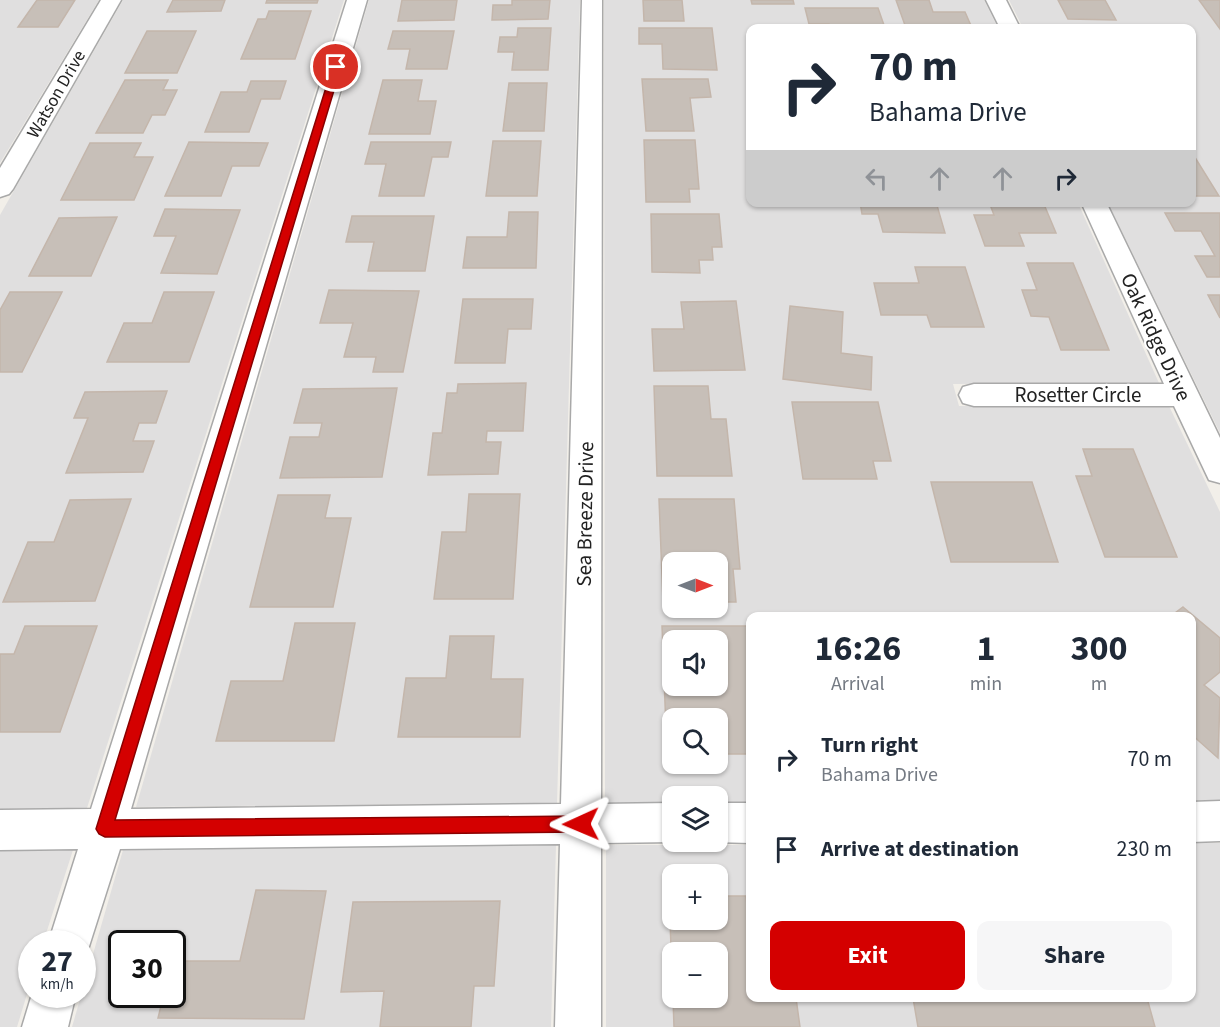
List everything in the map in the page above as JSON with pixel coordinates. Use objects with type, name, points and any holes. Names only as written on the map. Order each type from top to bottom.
[{"type":"street","name":"Watson Drive","points":[[0,189],[111,0]]},
{"type":"street","points":[[74,930],[357,0]]},
{"type":"street","name":"Sea Breeze Drive","points":[[578,1027],[592,0]]},
{"type":"street","points":[[996,0],[1008,24]]},
{"type":"street","name":"Oak Ridge Drive","points":[[1095,207],[1182,395],[1220,471]]},
{"type":"street","name":"Rosetter Circle","points":[[974,395],[1182,395]]},
{"type":"street","points":[[1196,822],[1220,821]]},
{"type":"street","points":[[728,823],[746,823]]},
{"type":"street","points":[[0,830],[662,824]]},
{"type":"street","points":[[45,1027],[50,1008]]},
{"type":"shaded area","points":[[0,0],[99,0],[0,163]]},
{"type":"shaded area","points":[[123,0],[344,0],[87,808],[0,809],[0,215]]},
{"type":"shaded area","points":[[369,0],[580,0],[557,803],[136,807]]},
{"type":"shaded area","points":[[604,0],[984,0],[996,24],[746,24],[746,207],[1080,207],[1159,383],[953,384],[959,406],[1169,406],[1220,512],[1220,800],[1196,801],[1196,612],[746,612],[746,802],[728,802],[728,786],[662,786],[662,803],[605,803]]},
{"type":"shaded area","points":[[1009,0],[1220,0],[1220,433],[1110,207],[1196,207],[1196,24],[1021,24]]},
{"type":"shaded area","points":[[1196,843],[1220,843],[1220,1027],[606,1027],[606,845],[662,845],[662,852],[728,852],[728,845],[746,845],[746,1002],[1196,1002]]},
{"type":"shaded area","points":[[556,845],[551,1027],[72,1027],[77,1008],[96,1008],[96,944],[123,850]]},
{"type":"shaded area","points":[[73,850],[47,930],[18,930],[18,1008],[23,1008],[17,1027],[0,1027],[0,851]]},
{"type":"building","points":[[37,0],[75,0],[58,27],[18,27]]},
{"type":"building","points":[[173,0],[225,0],[221,11],[167,12]]},
{"type":"building","points":[[267,0],[318,0],[317,3],[266,3]]},
{"type":"building","points":[[402,0],[457,0],[454,20],[398,21]]},
{"type":"building","points":[[512,0],[550,0],[548,19],[492,20],[493,5],[512,5]]},
{"type":"building","points":[[643,0],[682,0],[684,21],[644,21]]},
{"type":"building","points":[[751,0],[793,0],[794,4],[752,4]]},
{"type":"building","points":[[896,0],[929,0],[933,12],[965,12],[970,24],[905,24]]},
{"type":"building","points":[[1058,0],[1105,0],[1116,20],[1068,19]]},
{"type":"building","points":[[1199,0],[1220,0],[1220,29]]},
{"type":"building","points":[[805,8],[878,8],[884,24],[829,24],[809,24]]},
{"type":"building","points":[[269,11],[311,11],[295,59],[241,59],[258,19],[266,19]]},
{"type":"building","points":[[518,28],[551,28],[548,70],[512,70],[514,52],[498,52],[500,37],[517,37]]},
{"type":"building","points":[[639,28],[712,28],[717,70],[663,69],[662,44],[639,44]]},
{"type":"building","points":[[147,31],[196,31],[177,73],[125,73]]},
{"type":"building","points":[[393,31],[454,31],[447,69],[406,69],[410,49],[388,49]]},
{"type":"building","points":[[642,79],[708,79],[711,97],[690,98],[694,131],[646,131]]},
{"type":"building","points":[[125,80],[168,80],[163,90],[177,90],[165,115],[152,115],[143,133],[96,133]]},
{"type":"building","points":[[383,80],[422,80],[418,101],[436,101],[430,134],[369,134]]},
{"type":"building","points":[[251,81],[286,81],[280,99],[261,99],[249,132],[205,132],[221,92],[247,92]]},
{"type":"building","points":[[509,83],[547,83],[544,131],[503,131]]},
{"type":"building","points":[[644,140],[695,140],[699,189],[689,189],[690,202],[646,202]]},
{"type":"building","points":[[493,141],[541,141],[537,196],[486,196]]},
{"type":"building","points":[[189,142],[268,143],[259,166],[232,166],[221,196],[165,196]]},
{"type":"building","points":[[371,142],[451,142],[448,157],[432,157],[424,196],[379,196],[386,164],[365,164]]},
{"type":"building","points":[[90,143],[141,143],[134,157],[153,157],[134,200],[61,200]]},
{"type":"building","points":[[1196,159],[1219,196],[1196,196]]},
{"type":"building","points":[[861,207],[937,207],[945,233],[883,232],[878,214],[862,214]]},
{"type":"building","points":[[991,207],[1045,207],[1056,233],[1019,233],[1024,246],[985,246],[974,215],[994,215]]},
{"type":"building","points":[[165,209],[240,210],[217,274],[161,273],[176,236],[154,236]]},
{"type":"building","points":[[509,212],[538,212],[536,268],[463,268],[467,237],[507,237]]},
{"type":"building","points":[[1165,213],[1220,213],[1220,277],[1207,277],[1195,256],[1215,256],[1201,231],[1175,231]]},
{"type":"building","points":[[651,214],[719,214],[722,247],[712,247],[713,260],[699,260],[700,273],[652,272]]},
{"type":"building","points":[[352,216],[434,216],[425,271],[368,271],[374,242],[346,242]]},
{"type":"building","points":[[117,217],[91,276],[29,276],[59,218]]},
{"type":"building","points":[[1027,263],[1073,263],[1109,350],[1061,350],[1049,317],[1031,316],[1022,290],[1037,290]]},
{"type":"building","points":[[915,267],[965,267],[984,327],[931,327],[927,315],[881,315],[874,283],[919,283]]},
{"type":"building","points":[[329,290],[419,291],[403,372],[373,372],[376,357],[344,357],[353,323],[320,323]]},
{"type":"building","points":[[10,292],[62,292],[22,372],[0,372],[0,310]]},
{"type":"building","points":[[164,292],[214,292],[189,362],[107,362],[124,323],[152,323]]},
{"type":"building","points":[[1208,295],[1220,295],[1220,318]]},
{"type":"building","points":[[463,299],[533,299],[531,329],[508,329],[505,363],[455,363]]},
{"type":"building","points":[[736,301],[745,370],[654,371],[652,329],[684,329],[681,302]]},
{"type":"building","points":[[790,306],[843,312],[841,353],[872,357],[871,390],[783,379]]},
{"type":"building","points":[[526,383],[523,431],[487,431],[486,442],[501,442],[498,474],[428,475],[433,433],[442,433],[447,393],[457,393],[458,384]]},
{"type":"building","points":[[654,386],[708,386],[711,419],[726,419],[732,476],[657,476]]},
{"type":"building","points":[[397,388],[382,477],[280,478],[290,437],[319,437],[322,423],[294,423],[303,389]]},
{"type":"building","points":[[167,391],[156,423],[139,423],[133,441],[154,441],[143,472],[66,473],[88,418],[74,418],[85,392]]},
{"type":"building","points":[[792,402],[878,402],[891,461],[873,461],[877,479],[803,479]]},
{"type":"building","points":[[1083,449],[1133,449],[1177,557],[1105,557],[1076,476],[1092,476]]},
{"type":"building","points":[[931,482],[1032,482],[1058,562],[951,562]]},
{"type":"building","points":[[469,494],[520,494],[513,599],[434,599],[442,532],[466,532]]},
{"type":"building","points":[[278,495],[330,495],[325,518],[351,518],[333,607],[250,607]]},
{"type":"building","points":[[131,499],[95,601],[3,602],[28,542],[54,542],[70,500]]},
{"type":"building","points":[[659,499],[734,499],[740,569],[733,569],[736,602],[728,602],[728,552],[662,552],[662,576]]},
{"type":"building","points":[[1183,607],[1189,612],[1176,612]]},
{"type":"building","points":[[1196,618],[1220,638],[1220,672],[1204,685],[1220,698],[1218,758],[1196,738]]},
{"type":"building","points":[[295,623],[355,623],[334,741],[216,741],[231,681],[283,681]]},
{"type":"building","points":[[25,626],[97,626],[60,732],[0,732],[0,654],[14,654]]},
{"type":"building","points":[[662,626],[746,626],[746,754],[728,754],[728,708],[665,708],[665,696],[728,696],[728,630],[662,630]]},
{"type":"building","points":[[450,636],[494,636],[491,679],[523,679],[520,737],[398,737],[406,678],[446,678]]},
{"type":"building","points":[[256,890],[326,891],[304,1019],[158,1018],[160,1008],[186,1008],[186,961],[240,961]]},
{"type":"building","points":[[728,896],[746,896],[746,1002],[797,1002],[800,1027],[674,1027],[673,1008],[728,1008],[728,942],[671,942],[670,930],[728,930]]},
{"type":"building","points":[[500,901],[494,986],[474,986],[471,1027],[380,1027],[384,991],[341,992],[353,902]]},
{"type":"building","points":[[914,1002],[1148,1002],[1155,1027],[918,1027]]},
{"type":"route","points":[[336,67],[105,829],[581,824]]}]
